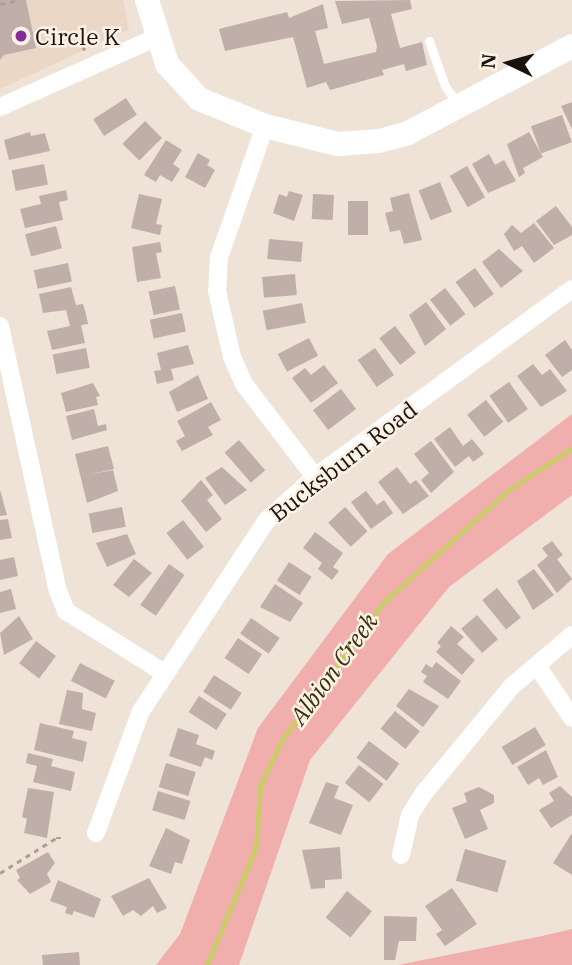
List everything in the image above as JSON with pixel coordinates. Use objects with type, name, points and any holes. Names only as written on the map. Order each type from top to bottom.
[{"type":"street","points":[[150,1],[155,38],[167,65],[199,99],[265,126],[324,142],[356,144],[408,133],[460,108],[572,46]]},
{"type":"street","points":[[0,107],[155,38]]},
{"type":"street","points":[[265,126],[219,257],[217,291],[232,357],[244,384],[315,477]]},
{"type":"street","name":"Bucksburn Road","points":[[96,833],[141,711],[163,672],[267,520],[315,477],[572,289]]},
{"type":"street","points":[[0,326],[58,591],[66,611],[163,672]]},
{"type":"street","points":[[401,855],[410,815],[424,793],[497,702],[572,635]]},
{"type":"street","points":[[538,667],[572,718]]},
{"type":"lane","points":[[429,41],[444,86],[460,108]]},
{"type":"path","points":[[0,4],[19,0]]},
{"type":"path","points":[[78,38],[85,50]]},
{"type":"path","points":[[0,873],[56,838],[65,838]]},
{"type":"shaded area","points":[[0,0],[123,0],[129,29],[0,89]]},
{"type":"shaded area","points":[[572,414],[572,495],[449,587],[310,760],[239,965],[156,965],[180,934],[258,728],[388,554]]},
{"type":"shaded area","points":[[572,929],[572,965],[398,965],[542,936]]},
{"type":"building","points":[[0,0],[26,0],[36,48],[4,55],[0,60]]},
{"type":"building","points":[[410,0],[412,9],[391,14],[400,48],[422,42],[427,65],[406,71],[404,64],[382,70],[384,75],[330,90],[326,82],[307,88],[293,37],[225,51],[219,29],[287,12],[289,18],[323,4],[328,28],[315,31],[324,64],[376,52],[377,46],[369,18],[342,24],[335,1]]},
{"type":"building","points":[[126,98],[137,115],[104,136],[93,119]]},
{"type":"building","points":[[572,102],[572,129],[561,106]]},
{"type":"building","points":[[562,115],[572,142],[541,154],[531,126]]},
{"type":"building","points":[[145,121],[162,138],[139,161],[122,144]]},
{"type":"building","points":[[30,132],[31,136],[45,133],[50,151],[9,160],[4,140]]},
{"type":"building","points":[[529,132],[543,157],[523,168],[525,173],[519,177],[507,144]]},
{"type":"building","points":[[166,140],[182,150],[173,164],[180,169],[172,182],[160,175],[156,182],[144,175]]},
{"type":"building","points":[[198,153],[210,160],[207,165],[215,170],[205,188],[185,177]]},
{"type":"building","points":[[489,154],[495,165],[504,160],[516,181],[488,193],[472,164]]},
{"type":"building","points":[[44,164],[48,185],[16,191],[12,170]]},
{"type":"building","points":[[467,166],[485,197],[468,207],[450,176]]},
{"type":"building","points":[[440,182],[452,212],[431,220],[419,191]]},
{"type":"building","points":[[66,190],[68,200],[59,202],[63,220],[25,228],[20,209],[41,204],[39,196]]},
{"type":"building","points":[[289,191],[303,195],[294,221],[273,213],[279,194],[287,197]]},
{"type":"building","points":[[409,193],[422,240],[404,244],[400,230],[390,232],[385,213],[393,211],[390,198]]},
{"type":"building","points":[[139,194],[162,199],[156,224],[162,225],[160,235],[131,228]]},
{"type":"building","points":[[313,194],[334,195],[333,220],[312,219]]},
{"type":"building","points":[[348,201],[368,201],[368,235],[348,235]]},
{"type":"building","points":[[556,206],[572,227],[572,235],[554,245],[536,221]]},
{"type":"building","points":[[534,223],[554,248],[534,263],[522,246],[514,251],[504,234],[512,225],[521,233]]},
{"type":"building","points":[[56,226],[62,248],[31,256],[25,234]]},
{"type":"building","points":[[269,239],[303,242],[301,262],[267,259]]},
{"type":"building","points":[[160,242],[162,252],[156,253],[161,278],[137,282],[132,247]]},
{"type":"building","points":[[499,249],[523,271],[501,288],[482,262]]},
{"type":"building","points":[[68,263],[72,282],[38,289],[34,270]]},
{"type":"building","points":[[475,268],[494,294],[474,308],[456,282]]},
{"type":"building","points":[[295,274],[297,295],[264,298],[262,277]]},
{"type":"building","points":[[175,286],[180,309],[154,315],[149,292]]},
{"type":"building","points":[[71,287],[76,305],[83,304],[86,314],[88,324],[81,325],[85,343],[52,350],[47,331],[70,326],[66,310],[43,313],[39,294]]},
{"type":"building","points":[[445,288],[465,314],[450,326],[430,300]]},
{"type":"building","points":[[426,302],[446,329],[425,346],[409,315]]},
{"type":"building","points":[[302,303],[306,323],[267,330],[263,311]]},
{"type":"building","points":[[182,313],[186,332],[154,338],[150,320]]},
{"type":"building","points":[[395,326],[416,353],[400,365],[379,338]]},
{"type":"building","points":[[309,338],[318,356],[287,372],[278,354]]},
{"type":"building","points":[[565,340],[572,350],[572,370],[562,377],[545,355]]},
{"type":"building","points":[[188,345],[194,364],[171,369],[174,380],[157,384],[154,371],[161,370],[157,353]]},
{"type":"building","points":[[86,348],[90,368],[56,374],[53,354]]},
{"type":"building","points":[[375,348],[394,375],[377,387],[358,360]]},
{"type":"building","points":[[533,364],[542,375],[550,369],[567,391],[541,407],[517,376]]},
{"type":"building","points":[[324,365],[338,383],[311,403],[292,378],[305,368],[311,375]]},
{"type":"building","points":[[198,375],[208,399],[177,412],[169,392]]},
{"type":"building","points":[[509,382],[528,409],[508,423],[489,396]]},
{"type":"building","points":[[93,383],[100,396],[96,397],[98,405],[66,412],[61,393]]},
{"type":"building","points":[[341,389],[356,409],[328,430],[313,410]]},
{"type":"building","points":[[486,400],[503,422],[484,437],[467,415]]},
{"type":"building","points":[[211,402],[221,420],[208,427],[213,435],[182,451],[176,441],[185,436],[177,421]]},
{"type":"building","points":[[94,409],[98,426],[106,424],[107,430],[72,440],[66,416]]},
{"type":"building","points":[[450,427],[463,446],[472,439],[484,454],[473,462],[469,456],[455,467],[434,439]]},
{"type":"building","points":[[239,440],[265,470],[251,483],[225,452]]},
{"type":"building","points":[[431,441],[454,472],[431,493],[421,480],[429,473],[414,454]]},
{"type":"building","points":[[108,446],[114,469],[87,475],[113,470],[118,491],[87,503],[75,454]]},
{"type":"building","points":[[222,467],[247,490],[225,505],[205,478]]},
{"type":"building","points":[[397,467],[410,484],[416,480],[429,496],[403,514],[378,482]]},
{"type":"building","points":[[201,480],[213,495],[207,500],[222,519],[206,532],[181,501]]},
{"type":"building","points":[[0,490],[7,515],[0,516]]},
{"type":"building","points":[[366,491],[377,505],[384,500],[393,513],[371,529],[351,502]]},
{"type":"building","points":[[122,507],[126,527],[92,533],[89,513]]},
{"type":"building","points":[[345,507],[368,531],[351,547],[328,523]]},
{"type":"building","points":[[8,519],[12,538],[0,540],[0,520]]},
{"type":"building","points":[[183,520],[204,547],[187,560],[166,533]]},
{"type":"building","points":[[315,532],[343,553],[333,567],[339,571],[332,580],[318,569],[322,563],[303,548]]},
{"type":"building","points":[[127,534],[136,554],[107,567],[96,543]]},
{"type":"building","points":[[552,541],[563,555],[557,559],[572,579],[557,593],[537,565],[548,556],[542,548]]},
{"type":"building","points":[[14,557],[18,576],[0,580],[0,560]]},
{"type":"building","points":[[134,559],[152,573],[129,597],[113,585]]},
{"type":"building","points":[[289,562],[312,577],[300,595],[277,580]]},
{"type":"building","points":[[169,564],[185,575],[156,616],[140,605]]},
{"type":"building","points":[[534,569],[554,595],[533,610],[517,581]]},
{"type":"building","points":[[275,584],[303,603],[290,622],[260,607]]},
{"type":"building","points":[[497,588],[521,618],[506,629],[482,600]]},
{"type":"building","points":[[11,589],[16,609],[0,613],[0,592]]},
{"type":"building","points":[[477,615],[498,639],[482,653],[461,629]]},
{"type":"building","points":[[19,616],[33,639],[4,655],[0,633]]},
{"type":"building","points":[[251,618],[280,638],[269,654],[240,634]]},
{"type":"building","points":[[451,626],[464,637],[457,644],[475,660],[462,675],[436,652],[441,646],[437,643]]},
{"type":"building","points":[[238,638],[262,654],[249,674],[225,658]]},
{"type":"building","points":[[36,641],[56,656],[39,678],[19,663]]},
{"type":"building","points":[[436,662],[461,681],[448,699],[423,682],[427,676],[421,672],[426,664],[432,668]]},
{"type":"building","points":[[80,663],[115,681],[106,699],[71,681]]},
{"type":"building","points":[[214,675],[242,693],[231,710],[203,692]]},
{"type":"building","points":[[409,689],[439,706],[423,727],[396,706]]},
{"type":"building","points":[[67,690],[83,693],[82,709],[96,713],[92,731],[59,724]]},
{"type":"building","points":[[199,696],[227,714],[216,730],[189,712]]},
{"type":"building","points":[[395,711],[420,731],[405,749],[381,729]]},
{"type":"building","points":[[40,723],[74,731],[72,738],[87,742],[83,762],[34,750]]},
{"type":"building","points":[[535,727],[546,745],[512,765],[502,747]]},
{"type":"building","points":[[178,728],[199,735],[196,744],[215,751],[212,760],[205,757],[201,767],[169,756]]},
{"type":"building","points":[[369,741],[399,764],[387,781],[356,758]]},
{"type":"building","points":[[546,750],[558,777],[543,785],[539,778],[528,785],[517,767]]},
{"type":"building","points":[[28,753],[53,759],[51,766],[75,772],[71,791],[33,782],[37,766],[26,763]]},
{"type":"building","points":[[166,763],[196,772],[188,796],[159,787]]},
{"type":"building","points":[[359,765],[383,784],[369,802],[345,783]]},
{"type":"building","points":[[326,782],[339,786],[334,798],[353,805],[341,835],[309,823]]},
{"type":"building","points":[[560,786],[572,797],[572,815],[551,828],[539,810],[554,801],[549,793]]},
{"type":"building","points":[[479,787],[494,795],[494,803],[480,810],[488,829],[465,839],[452,808],[467,802],[464,793]]},
{"type":"building","points":[[28,788],[54,792],[47,838],[24,833],[27,819],[22,817]]},
{"type":"building","points":[[158,791],[191,801],[185,820],[152,810]]},
{"type":"building","points":[[166,828],[190,840],[182,864],[175,862],[171,874],[149,866]]},
{"type":"building","points":[[572,833],[572,875],[553,863]]},
{"type":"building","points":[[340,847],[342,879],[325,880],[325,888],[311,889],[302,850]]},
{"type":"building","points":[[465,849],[506,861],[497,893],[456,881]]},
{"type":"building","points":[[48,852],[55,863],[47,874],[51,882],[30,894],[17,880],[20,878],[16,870]]},
{"type":"building","points":[[149,878],[167,908],[157,913],[153,906],[141,916],[133,910],[123,916],[111,896]]},
{"type":"building","points":[[58,880],[101,899],[94,918],[74,911],[72,915],[65,913],[67,907],[50,901]]},
{"type":"building","points":[[452,888],[477,924],[445,946],[436,934],[442,930],[425,906]]},
{"type":"building","points":[[347,891],[372,911],[350,938],[326,917]]},
{"type":"building","points":[[384,916],[417,917],[416,941],[399,941],[395,960],[384,960]]},
{"type":"building","points":[[79,952],[80,965],[43,965],[42,955]]},
{"type":"waterway","name":"Albion Creek","points":[[207,965],[256,847],[260,786],[282,740],[384,602],[509,490],[572,448]]},
{"type":"place","name":"Circle K","points":[[21,36]]}]
